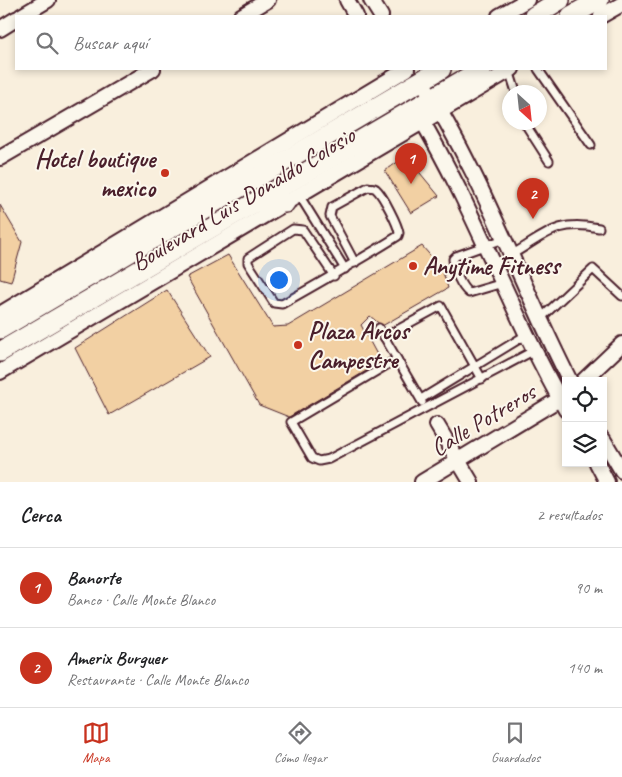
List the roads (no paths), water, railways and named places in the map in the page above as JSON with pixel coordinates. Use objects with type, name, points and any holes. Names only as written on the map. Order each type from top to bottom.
[{"type":"main road","points":[[536,15],[560,0]]},
{"type":"main road","points":[[573,15],[599,0]]},
{"type":"main road","name":"Boulevard Luis Donaldo Colosio","points":[[0,352],[254,202],[419,115],[425,90],[440,70]]},
{"type":"main road","points":[[425,90],[457,70]]},
{"type":"main road","name":"Boulevard Luis Donaldo Colosio","points":[[0,329],[133,250],[394,79],[425,90],[481,78]]},
{"type":"main road","points":[[254,202],[292,199]]},
{"type":"main road","points":[[133,250],[145,226]]},
{"type":"street","points":[[23,15],[48,0]]},
{"type":"street","points":[[243,15],[268,0]]},
{"type":"street","points":[[347,0],[355,15]]},
{"type":"street","points":[[371,0],[380,15]]},
{"type":"street","points":[[501,15],[527,0]]},
{"type":"street","points":[[603,15],[622,4]]},
{"type":"street","points":[[0,29],[15,20]]},
{"type":"street","points":[[0,158],[151,70]]},
{"type":"street","name":"Boulevard Luis Donaldo Colosio","points":[[481,78],[510,70]]},
{"type":"street","points":[[394,79],[419,115],[451,170],[533,351],[562,398]]},
{"type":"street","name":"Boulevard Luis Donaldo Colosio","points":[[0,314],[394,79]]},
{"type":"street","points":[[425,90],[504,239],[539,320],[568,377]]},
{"type":"street","name":"Boulevard Luis Donaldo Colosio","points":[[0,372],[292,199],[419,115]]},
{"type":"street","points":[[587,377],[622,344]]},
{"type":"street","name":"Calle Potreros","points":[[422,482],[562,402]]},
{"type":"street","points":[[437,424],[471,482]]},
{"type":"street","points":[[607,446],[622,470]]},
{"type":"street","points":[[599,467],[608,482]]},
{"type":"lane","points":[[510,70],[514,85]]},
{"type":"lane","points":[[539,70],[591,146]]},
{"type":"lane","points":[[529,130],[548,161]]},
{"type":"lane","points":[[334,276],[303,230],[298,228],[293,229],[248,258],[260,282],[274,303],[278,304],[334,276],[355,263],[399,233],[387,208],[376,189],[373,188],[368,188],[332,207],[330,216],[355,263]]},
{"type":"lane","points":[[292,199],[345,269]]},
{"type":"lane","points":[[511,255],[551,229],[579,224],[598,228]]},
{"type":"lane","points":[[503,282],[469,293],[464,289],[453,264],[453,259],[456,256],[504,239]]},
{"type":"lane","points":[[539,320],[594,269],[622,296]]},
{"type":"lane","points":[[384,337],[441,306],[482,379]]},
{"type":"lane","points":[[379,328],[425,407]]},
{"type":"lane","points":[[421,399],[526,335]]},
{"type":"lane","points":[[397,359],[291,422],[312,458],[319,461],[329,459],[533,351]]},
{"type":"place","name":"Hotel boutique mexico","points":[[165,173]]},
{"type":"place","name":"Banorte","points":[[411,184]]},
{"type":"place","name":"Amerix Burguer","points":[[533,219]]},
{"type":"place","name":"Anytime Fitness","points":[[413,266]]},
{"type":"place","name":"Plaza Arcos Campestre","points":[[298,345]]}]
